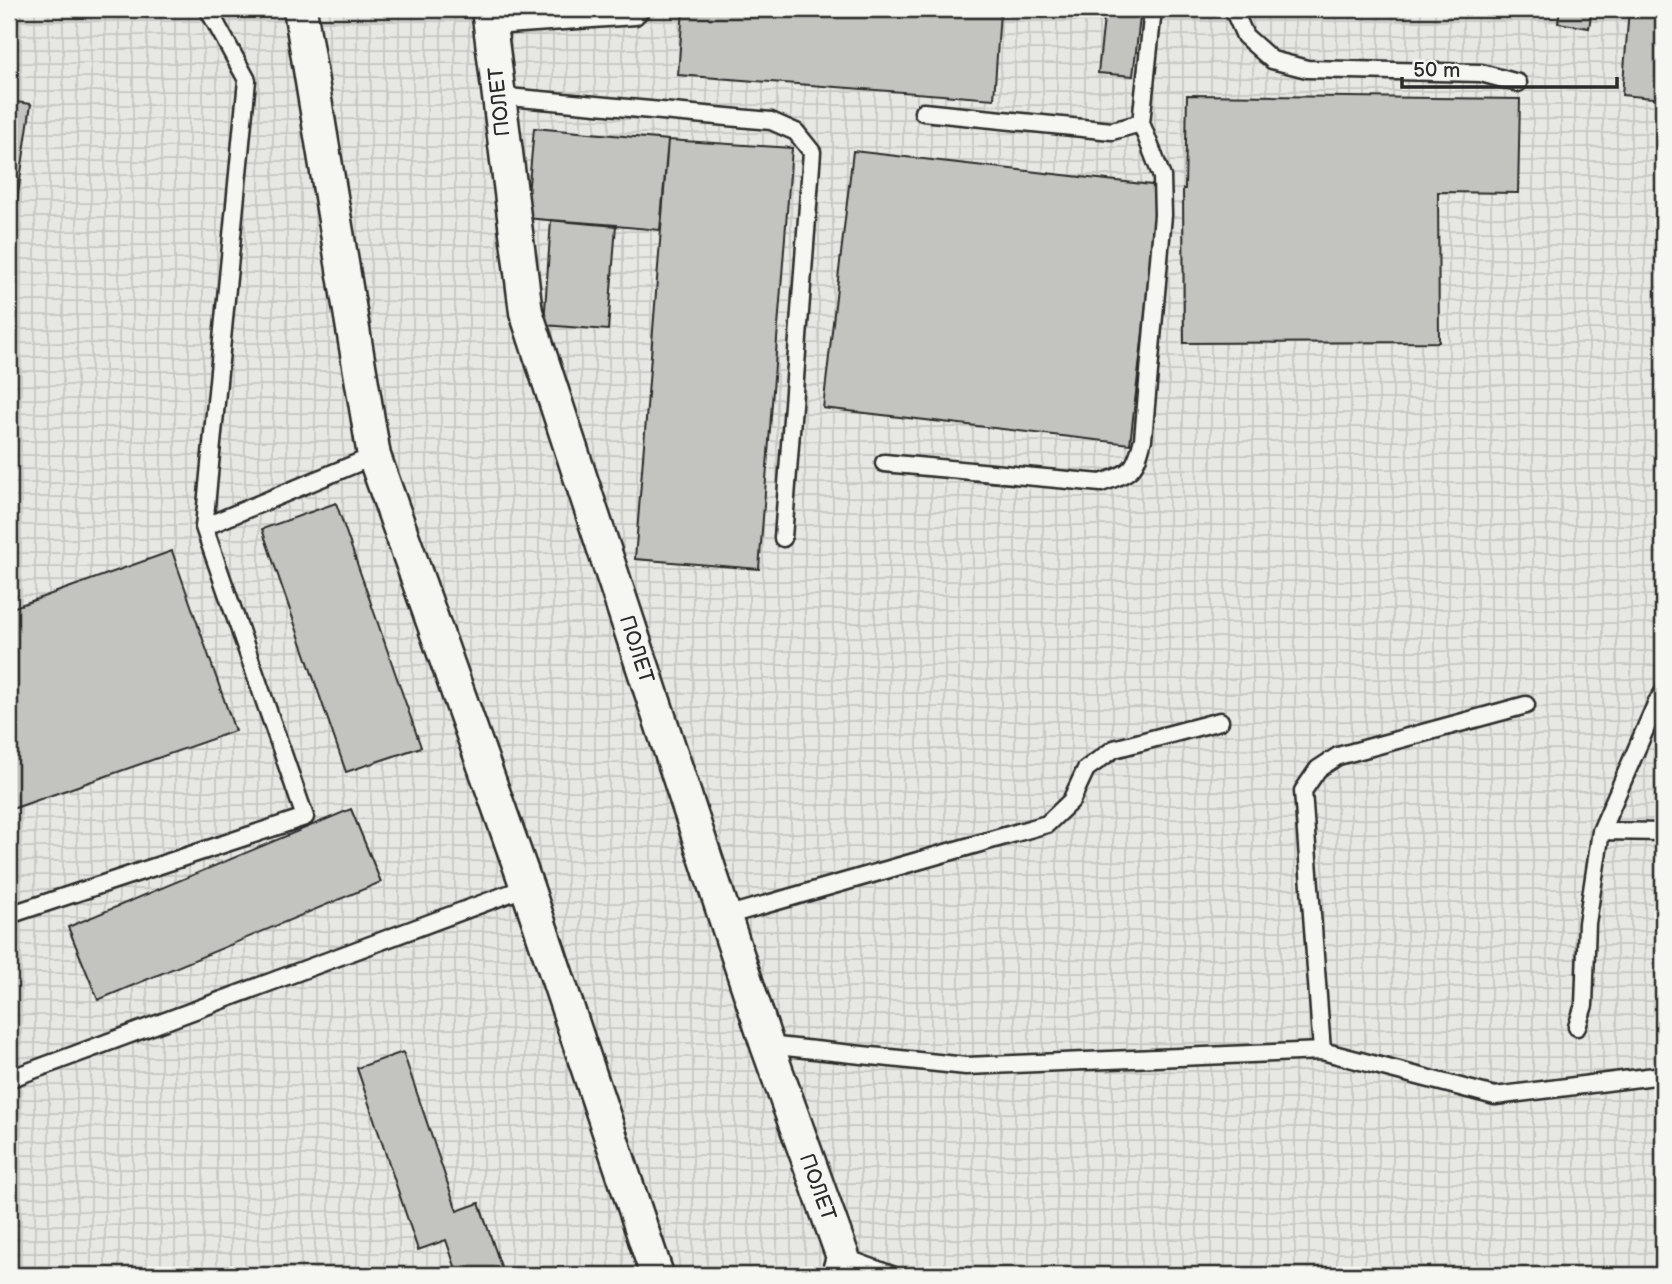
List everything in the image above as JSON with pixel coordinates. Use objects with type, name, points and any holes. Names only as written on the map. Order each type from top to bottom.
[{"type":"street","points":[[300,9],[374,456],[527,887],[657,1275]]},
{"type":"street","name":"ПОЛЕТ","points":[[489,17],[526,312],[840,1266]]},
{"type":"lane","points":[[9,915],[305,817],[204,527],[247,80],[208,9]]},
{"type":"lane","points":[[489,17],[635,16],[642,9]]},
{"type":"lane","points":[[884,463],[1101,483],[1125,474],[1137,463],[1143,439],[1163,215],[1162,177],[1141,123],[1153,9]]},
{"type":"lane","points":[[1233,9],[1245,36],[1272,60],[1307,69],[1480,73],[1518,83]]},
{"type":"lane","points":[[498,96],[771,121],[796,132],[812,152],[783,538]]},
{"type":"lane","points":[[923,112],[1112,131],[1141,123]]},
{"type":"lane","points":[[204,527],[374,456]]},
{"type":"lane","points":[[1577,1027],[1584,1005],[1587,923],[1601,831],[1663,693]]},
{"type":"lane","points":[[1322,1051],[1304,791],[1318,769],[1338,756],[1526,705]]},
{"type":"lane","points":[[725,916],[1046,824],[1071,801],[1086,769],[1114,750],[1220,721]]},
{"type":"lane","points":[[1601,831],[1663,832]]},
{"type":"lane","points":[[9,1079],[527,887]]},
{"type":"lane","points":[[767,1045],[966,1066],[1322,1051],[1494,1096],[1663,1075]]},
{"type":"lane","points":[[840,1266],[892,1275]]},
{"type":"shaded area","points":[[9,9],[1663,9],[1663,1275],[9,1275]]},
{"type":"building","points":[[683,9],[952,9],[1000,12],[994,99],[678,75]]},
{"type":"building","points":[[1105,9],[1141,9],[1133,76],[1098,73]]},
{"type":"building","points":[[1560,9],[1592,9],[1589,28],[1558,23]]},
{"type":"building","points":[[1629,9],[1663,9],[1663,99],[1622,95]]},
{"type":"building","points":[[1187,95],[1520,99],[1518,193],[1438,192],[1439,342],[1184,343],[1183,189]]},
{"type":"building","points":[[9,101],[31,104],[9,256]]},
{"type":"building","points":[[534,128],[668,140],[660,230],[526,218]]},
{"type":"building","points":[[668,140],[792,148],[759,569],[635,559]]},
{"type":"building","points":[[853,151],[1160,186],[1130,444],[823,408]]},
{"type":"building","points":[[551,220],[616,225],[608,330],[544,325]]},
{"type":"building","points":[[336,503],[421,747],[346,772],[262,529]]},
{"type":"building","points":[[172,551],[235,731],[9,810],[9,609]]},
{"type":"building","points":[[351,809],[381,882],[98,1000],[68,927]]},
{"type":"building","points":[[403,1052],[457,1211],[479,1203],[504,1275],[458,1275],[446,1240],[418,1250],[357,1068]]}]
